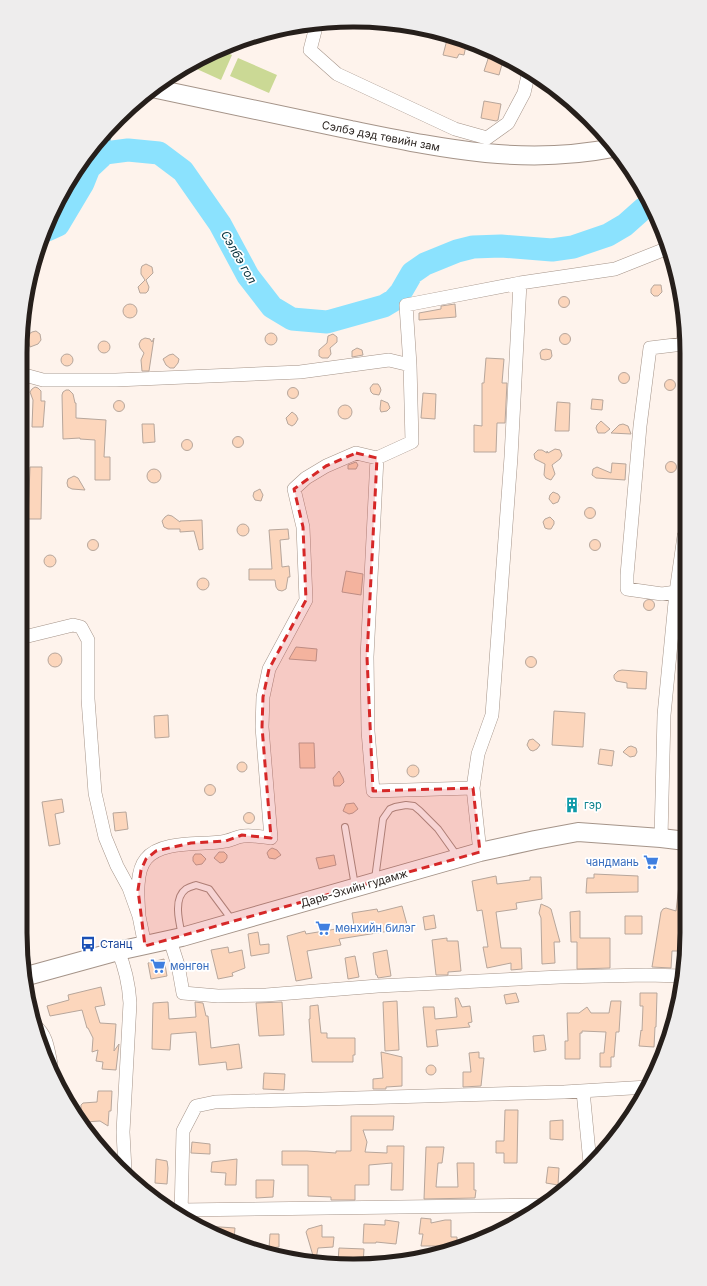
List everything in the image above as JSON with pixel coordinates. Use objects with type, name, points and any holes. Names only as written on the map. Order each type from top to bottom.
[{"type":"main road","name":"Сэлбэ дэд төвийн зам","points":[[161,90],[346,129],[462,151],[526,156],[590,152],[608,149]]},
{"type":"main road","name":"Дарь-Эхийн гудамж","points":[[30,975],[118,951],[176,938],[480,852],[535,840],[578,832],[680,840]]},
{"type":"street","points":[[315,30],[310,50],[337,74],[455,129],[487,138],[508,124],[524,93],[528,77]]},
{"type":"street","points":[[139,916],[138,890],[141,870],[146,859],[156,851],[191,843],[226,841],[242,835],[272,838],[262,727],[263,697],[269,669],[306,600],[303,527],[294,489],[306,478],[326,466],[356,454],[377,458],[412,442],[410,365],[406,305],[520,283],[616,269],[663,250]]},
{"type":"street","points":[[480,852],[473,788],[478,754],[492,714],[511,457],[520,283]]},
{"type":"street","points":[[676,592],[662,594],[627,589],[627,576],[640,426],[650,348],[680,344]]},
{"type":"street","points":[[27,376],[43,380],[116,380],[300,372],[389,360],[410,365]]},
{"type":"street","points":[[377,458],[367,658],[368,730],[373,791],[473,788]]},
{"type":"street","points":[[661,838],[664,715],[680,564]]},
{"type":"street","points":[[27,636],[73,624],[82,628],[88,640],[88,699],[95,794],[104,837],[129,888],[139,916],[145,946]]},
{"type":"street","points":[[176,938],[178,965],[183,993],[218,996],[266,995],[378,986],[552,978],[646,975],[677,976]]},
{"type":"street","points":[[118,951],[123,962],[130,1003],[123,1132],[125,1165]]},
{"type":"street","points":[[181,1210],[183,1131],[196,1106],[215,1102],[583,1091],[641,1086]]},
{"type":"street","points":[[583,1091],[589,1158]]},
{"type":"street","points":[[187,1213],[533,1205]]},
{"type":"lane","points":[[374,883],[383,819],[390,809],[395,807],[406,805],[414,806],[438,829],[459,858]]},
{"type":"lane","points":[[345,827],[355,887]]},
{"type":"lane","points":[[176,938],[180,896],[186,889],[196,885],[209,889],[234,922]]},
{"type":"highlighted area","points":[[356,453],[377,458],[367,657],[373,791],[473,788],[480,852],[145,946],[138,890],[141,870],[146,859],[156,851],[191,843],[226,841],[242,835],[271,838],[262,727],[263,697],[269,669],[306,600],[303,527],[294,489],[326,466]]},
{"type":"green space","points":[[227,53],[232,55],[221,80],[195,68]]},
{"type":"green space","points":[[238,58],[277,75],[269,93],[230,76]]},
{"type":"building","points":[[447,41],[466,47],[464,55],[459,54],[457,58],[443,55]]},
{"type":"building","points":[[489,57],[502,63],[499,75],[484,71]]},
{"type":"building","points":[[484,101],[501,104],[498,120],[496,121],[481,118]]},
{"type":"building","points":[[146,264],[152,267],[153,273],[146,280],[149,287],[148,291],[146,293],[140,293],[138,287],[145,280],[141,274],[141,269],[142,266]]},
{"type":"building","points":[[654,285],[661,285],[662,292],[658,296],[654,296],[651,293],[651,289]]},
{"type":"building","points":[[564,296],[568,298],[570,302],[568,306],[564,308],[560,306],[558,302],[560,298]]},
{"type":"building","points":[[130,304],[135,306],[137,311],[135,316],[130,318],[125,316],[123,311],[125,306]]},
{"type":"building","points":[[455,304],[456,317],[419,320],[419,313],[441,309],[441,306]]},
{"type":"building","points":[[36,331],[40,334],[41,340],[38,344],[30,347],[28,339],[29,334]]},
{"type":"building","points":[[271,333],[275,335],[277,339],[275,343],[271,345],[267,343],[265,339],[267,335]]},
{"type":"building","points":[[565,333],[569,335],[571,339],[569,343],[565,345],[561,343],[559,339],[561,335]]},
{"type":"building","points":[[333,334],[337,337],[337,342],[330,348],[331,354],[328,358],[322,358],[319,356],[319,350],[327,343],[328,336]]},
{"type":"building","points":[[145,338],[150,339],[152,342],[154,338],[149,371],[142,371],[141,360],[144,353],[139,344],[141,340]]},
{"type":"building","points":[[102,341],[106,341],[110,347],[106,353],[102,353],[98,349],[98,345]]},
{"type":"building","points":[[357,348],[362,350],[363,355],[352,357],[352,351]]},
{"type":"building","points":[[542,350],[551,350],[552,356],[550,359],[541,359],[540,353]]},
{"type":"building","points":[[65,354],[69,354],[73,360],[69,366],[65,366],[61,362],[61,358]]},
{"type":"building","points":[[173,354],[179,359],[174,368],[170,368],[166,365],[163,359]]},
{"type":"building","points":[[486,358],[504,359],[502,383],[507,383],[505,423],[497,423],[496,452],[474,452],[474,425],[482,426],[482,383],[484,383]]},
{"type":"building","points":[[624,372],[628,374],[630,378],[628,382],[624,384],[620,382],[618,378],[620,374]]},
{"type":"building","points":[[670,379],[674,381],[676,385],[674,389],[670,391],[666,389],[664,385],[666,381]]},
{"type":"building","points":[[373,384],[378,384],[380,387],[381,390],[379,395],[371,392],[370,388]]},
{"type":"building","points":[[35,387],[41,391],[41,401],[45,401],[43,427],[32,427],[33,400],[30,392]]},
{"type":"building","points":[[293,387],[297,389],[299,393],[297,397],[293,399],[289,397],[287,393],[289,389]]},
{"type":"building","points":[[66,390],[69,390],[73,394],[76,403],[76,418],[106,420],[104,457],[110,457],[110,480],[95,480],[95,440],[80,438],[63,439],[62,395]]},
{"type":"building","points":[[423,393],[436,394],[435,419],[421,418]]},
{"type":"building","points":[[592,399],[603,400],[602,410],[591,409]]},
{"type":"building","points":[[119,400],[123,402],[125,406],[123,410],[119,412],[115,410],[113,406],[115,402]]},
{"type":"building","points":[[381,400],[388,403],[390,408],[387,411],[381,412]]},
{"type":"building","points":[[557,402],[570,403],[569,431],[555,431]]},
{"type":"building","points":[[345,405],[350,407],[352,412],[350,417],[345,419],[340,417],[338,412],[340,407]]},
{"type":"building","points":[[292,412],[298,419],[292,426],[288,424],[286,418]]},
{"type":"building","points":[[601,421],[610,429],[605,433],[598,433],[596,428]]},
{"type":"building","points":[[142,424],[154,424],[155,442],[143,443]]},
{"type":"building","points":[[623,424],[628,426],[631,434],[611,433],[619,425]]},
{"type":"building","points":[[238,436],[242,438],[244,442],[242,446],[238,448],[234,446],[232,442],[234,438]]},
{"type":"building","points":[[187,439],[191,441],[193,445],[191,449],[187,451],[183,449],[181,445],[183,441]]},
{"type":"building","points":[[555,449],[560,450],[562,455],[560,459],[552,465],[555,474],[551,480],[546,478],[544,475],[545,464],[535,459],[534,454],[538,450],[542,450],[547,453],[547,451],[548,453]]},
{"type":"building","points":[[671,461],[675,463],[677,467],[675,471],[671,473],[667,471],[665,467],[667,463]]},
{"type":"building","points":[[356,462],[358,465],[356,469],[348,469],[348,465]]},
{"type":"building","points":[[612,463],[626,464],[625,480],[596,478],[592,475],[593,469],[597,467],[611,473]]},
{"type":"building","points":[[30,467],[42,467],[41,519],[28,519]]},
{"type":"building","points":[[154,469],[159,471],[161,476],[159,481],[154,483],[149,481],[147,476],[149,471]]},
{"type":"building","points":[[74,476],[78,478],[85,490],[72,489],[68,487],[68,479]]},
{"type":"building","points":[[260,489],[263,495],[261,501],[255,500],[253,496],[254,492]]},
{"type":"building","points":[[553,492],[558,494],[560,497],[558,502],[553,504],[549,499]]},
{"type":"building","points":[[590,507],[594,509],[596,513],[594,517],[590,519],[586,517],[584,513],[586,509]]},
{"type":"building","points":[[168,515],[180,522],[202,520],[203,549],[199,550],[194,531],[180,532],[180,529],[168,529],[164,527],[162,521]]},
{"type":"building","points":[[550,517],[554,521],[554,524],[551,529],[548,529],[545,528],[543,522],[545,519]]},
{"type":"building","points":[[241,524],[245,524],[249,530],[245,536],[241,536],[237,532],[237,528]]},
{"type":"building","points":[[288,529],[289,539],[280,540],[282,567],[289,566],[290,577],[288,577],[286,589],[282,591],[278,590],[275,580],[249,580],[249,569],[272,569],[269,530]]},
{"type":"building","points":[[595,539],[599,541],[601,545],[599,549],[595,551],[591,549],[589,545],[591,541]]},
{"type":"building","points":[[91,540],[95,540],[97,541],[97,549],[91,550],[88,547],[88,543]]},
{"type":"building","points":[[48,555],[52,555],[56,561],[52,567],[48,567],[44,563],[44,559]]},
{"type":"building","points":[[346,571],[363,574],[361,595],[342,592]]},
{"type":"building","points":[[201,578],[205,578],[209,584],[205,590],[201,590],[197,586],[197,582]]},
{"type":"building","points":[[647,600],[651,600],[653,601],[653,609],[647,610],[644,607],[644,603]]},
{"type":"building","points":[[296,647],[317,649],[316,661],[289,659]]},
{"type":"building","points":[[55,653],[60,655],[62,660],[60,665],[55,667],[50,665],[48,660],[50,655]]},
{"type":"building","points":[[531,656],[535,658],[537,662],[535,666],[531,668],[527,666],[525,662],[527,658]]},
{"type":"building","points":[[618,671],[647,672],[646,689],[627,688],[627,683],[616,681],[614,675]]},
{"type":"building","points":[[554,711],[585,713],[583,747],[552,745]]},
{"type":"building","points":[[168,715],[169,737],[155,738],[154,716]]},
{"type":"building","points":[[533,739],[540,745],[533,751],[530,750],[527,745],[529,740]]},
{"type":"building","points":[[299,743],[314,743],[315,768],[300,768]]},
{"type":"building","points":[[631,746],[636,748],[637,752],[635,756],[630,757],[623,752]]},
{"type":"building","points":[[600,749],[614,751],[612,766],[598,764]]},
{"type":"building","points":[[240,762],[244,762],[246,763],[246,771],[240,772],[237,769],[237,765]]},
{"type":"building","points":[[411,765],[415,765],[419,771],[415,777],[411,777],[407,773],[407,769]]},
{"type":"building","points":[[339,771],[344,782],[340,786],[334,786],[333,778]]},
{"type":"building","points":[[210,784],[214,786],[216,790],[214,794],[210,796],[206,794],[204,790],[206,786]]},
{"type":"building","points":[[62,799],[64,812],[55,814],[60,844],[49,846],[42,802]]},
{"type":"building","name":"гэр","points":[[570,799],[574,799],[578,805],[574,811],[570,811],[566,807],[566,803]]},
{"type":"building","points":[[354,803],[358,809],[353,813],[349,814],[343,811],[346,804]]},
{"type":"building","points":[[126,812],[128,829],[115,831],[113,813]]},
{"type":"building","points":[[249,812],[253,814],[255,818],[253,822],[249,824],[245,822],[243,818],[245,814]]},
{"type":"building","points":[[272,848],[277,850],[281,855],[275,859],[269,858],[267,853]]},
{"type":"building","points":[[219,852],[224,852],[227,855],[224,862],[220,863],[214,858]]},
{"type":"building","points":[[195,854],[201,854],[206,859],[202,864],[196,865],[193,861]]},
{"type":"building","points":[[334,855],[336,865],[319,869],[316,858]]},
{"type":"building","points":[[594,874],[638,876],[638,892],[586,893],[587,878],[594,878]]},
{"type":"building","points":[[496,876],[497,884],[530,880],[530,877],[541,877],[542,899],[516,903],[517,909],[496,912],[501,948],[521,948],[522,969],[511,970],[511,963],[487,968],[483,947],[488,947],[482,910],[477,911],[472,881]]},
{"type":"building","points":[[680,885],[679,951],[672,951],[671,968],[652,967],[661,912],[666,908],[676,911]]},
{"type":"building","points":[[541,904],[551,909],[560,942],[554,942],[555,963],[542,964],[541,918],[539,913]]},
{"type":"building","points":[[402,906],[408,928],[339,939],[341,945],[307,951],[312,978],[296,981],[287,936],[305,931],[306,934],[354,926],[352,913],[377,909],[378,912]]},
{"type":"building","points":[[580,911],[580,938],[610,938],[610,968],[577,969],[577,942],[571,942],[570,912]]},
{"type":"building","points":[[434,915],[436,928],[425,930],[423,917]]},
{"type":"building","points":[[625,916],[642,916],[642,934],[625,934]]},
{"type":"building","points":[[258,932],[260,945],[269,944],[269,953],[251,956],[248,934]]},
{"type":"building","points":[[447,938],[447,941],[458,941],[461,971],[448,972],[448,975],[436,975],[432,940]]},
{"type":"building","points":[[228,947],[229,953],[242,950],[245,968],[232,973],[233,976],[218,979],[211,950]]},
{"type":"building","points":[[387,950],[391,976],[378,978],[376,975],[373,953]]},
{"type":"building","points":[[355,956],[359,977],[348,979],[345,958]]},
{"type":"building","points":[[164,959],[167,976],[151,979],[148,963]]},
{"type":"building","points":[[101,987],[105,1005],[95,1007],[100,1023],[116,1024],[114,1051],[119,1044],[116,1070],[102,1069],[103,1062],[96,1061],[98,1050],[92,1052],[93,1038],[87,1028],[82,1010],[50,1016],[47,1006],[69,1000],[68,995]]},
{"type":"building","points":[[516,993],[519,1002],[506,1004],[504,995]]},
{"type":"building","points":[[640,993],[657,993],[654,1047],[639,1046],[641,1030],[642,1031],[643,1006],[640,1006]]},
{"type":"building","points":[[455,998],[458,998],[462,1007],[470,1006],[472,1022],[468,1023],[470,1027],[436,1030],[438,1046],[427,1047],[423,1007],[434,1007],[435,1019],[457,1017]]},
{"type":"building","points":[[397,1001],[399,1050],[385,1051],[383,1002]]},
{"type":"building","points":[[611,1001],[621,1001],[619,1032],[616,1032],[614,1057],[611,1057],[611,1067],[600,1067],[600,1053],[604,1053],[606,1032],[582,1031],[582,1033],[580,1033],[580,1059],[565,1059],[565,1041],[568,1041],[567,1013],[579,1013],[587,1007],[591,1013],[609,1013]]},
{"type":"building","points":[[168,1002],[169,1019],[196,1017],[195,1002],[203,1003],[206,1016],[208,1016],[211,1048],[239,1044],[242,1068],[227,1070],[226,1062],[199,1065],[196,1032],[171,1034],[170,1050],[152,1049],[153,1003]]},
{"type":"building","points":[[282,1002],[284,1035],[259,1036],[256,1003]]},
{"type":"building","points":[[318,1005],[321,1033],[327,1033],[327,1038],[355,1038],[355,1055],[353,1055],[353,1062],[312,1062],[309,1019],[310,1006]]},
{"type":"building","points":[[544,1035],[546,1050],[534,1052],[533,1036]]},
{"type":"building","points":[[381,1052],[402,1057],[402,1086],[386,1087],[386,1089],[373,1089],[373,1079],[383,1078]]},
{"type":"building","points":[[479,1052],[479,1058],[484,1058],[481,1086],[463,1087],[463,1072],[471,1072],[469,1053]]},
{"type":"building","points":[[429,1065],[433,1065],[435,1066],[435,1074],[429,1075],[426,1072],[426,1068]]},
{"type":"building","points":[[264,1073],[285,1074],[284,1090],[263,1089]]},
{"type":"building","points":[[98,1091],[112,1091],[111,1111],[109,1111],[108,1126],[100,1121],[88,1122],[85,1118],[81,1105],[83,1103],[97,1102]]},
{"type":"building","points":[[505,1110],[518,1110],[517,1163],[504,1163],[504,1153],[496,1153],[496,1141],[504,1141]]},
{"type":"building","points":[[351,1116],[394,1116],[393,1130],[363,1130],[367,1142],[365,1152],[387,1153],[387,1146],[404,1146],[403,1190],[391,1190],[392,1163],[369,1165],[369,1185],[355,1185],[355,1200],[331,1200],[331,1197],[308,1196],[308,1165],[282,1165],[282,1151],[336,1153],[336,1151],[351,1151]]},
{"type":"building","points":[[563,1120],[563,1140],[550,1139],[550,1121]]},
{"type":"building","points":[[192,1142],[210,1144],[210,1154],[191,1153]]},
{"type":"building","points":[[426,1147],[444,1147],[442,1163],[438,1163],[436,1187],[458,1187],[457,1163],[474,1163],[474,1190],[476,1190],[475,1198],[424,1199]]},
{"type":"building","points":[[156,1159],[167,1161],[167,1184],[155,1183]]},
{"type":"building","points":[[237,1159],[236,1185],[225,1185],[226,1173],[211,1172],[212,1162]]},
{"type":"building","points":[[548,1167],[559,1168],[558,1185],[546,1183]]},
{"type":"building","points":[[256,1180],[274,1180],[273,1197],[256,1198]]},
{"type":"building","points":[[421,1218],[431,1219],[431,1223],[451,1220],[451,1237],[457,1237],[457,1242],[445,1246],[421,1246],[423,1234],[419,1234]]},
{"type":"building","points":[[385,1220],[399,1222],[396,1244],[376,1242],[363,1243],[364,1224],[385,1225]]},
{"type":"building","points":[[322,1225],[322,1237],[334,1237],[333,1247],[318,1248],[316,1257],[313,1256],[306,1232],[308,1229]]},
{"type":"building","points":[[212,1226],[235,1228],[234,1236]]},
{"type":"building","points":[[270,1234],[279,1234],[279,1247],[269,1248]]},
{"type":"building","points":[[339,1248],[364,1249],[363,1259],[338,1258]]},
{"type":"waterway","points":[[105,153],[110,136]]},
{"type":"waterway","name":"Сэлбэ гол","points":[[53,227],[58,225],[83,183],[89,168],[105,153],[128,150],[159,153],[183,171],[220,224],[248,276],[272,307],[292,319],[327,322],[384,306],[394,300],[401,292],[412,273],[425,264],[457,251],[473,247],[501,246],[552,250],[573,247],[608,235],[625,225],[645,208]]},
{"type":"place","name":"гэр","points":[[572,805]]},
{"type":"place","name":"чандмань","points":[[651,862]]},
{"type":"place","name":"мөнхийн билэг","points":[[323,928]]},
{"type":"place","name":"Станц","points":[[88,944]]},
{"type":"place","name":"мөнгөн","points":[[158,966]]}]
